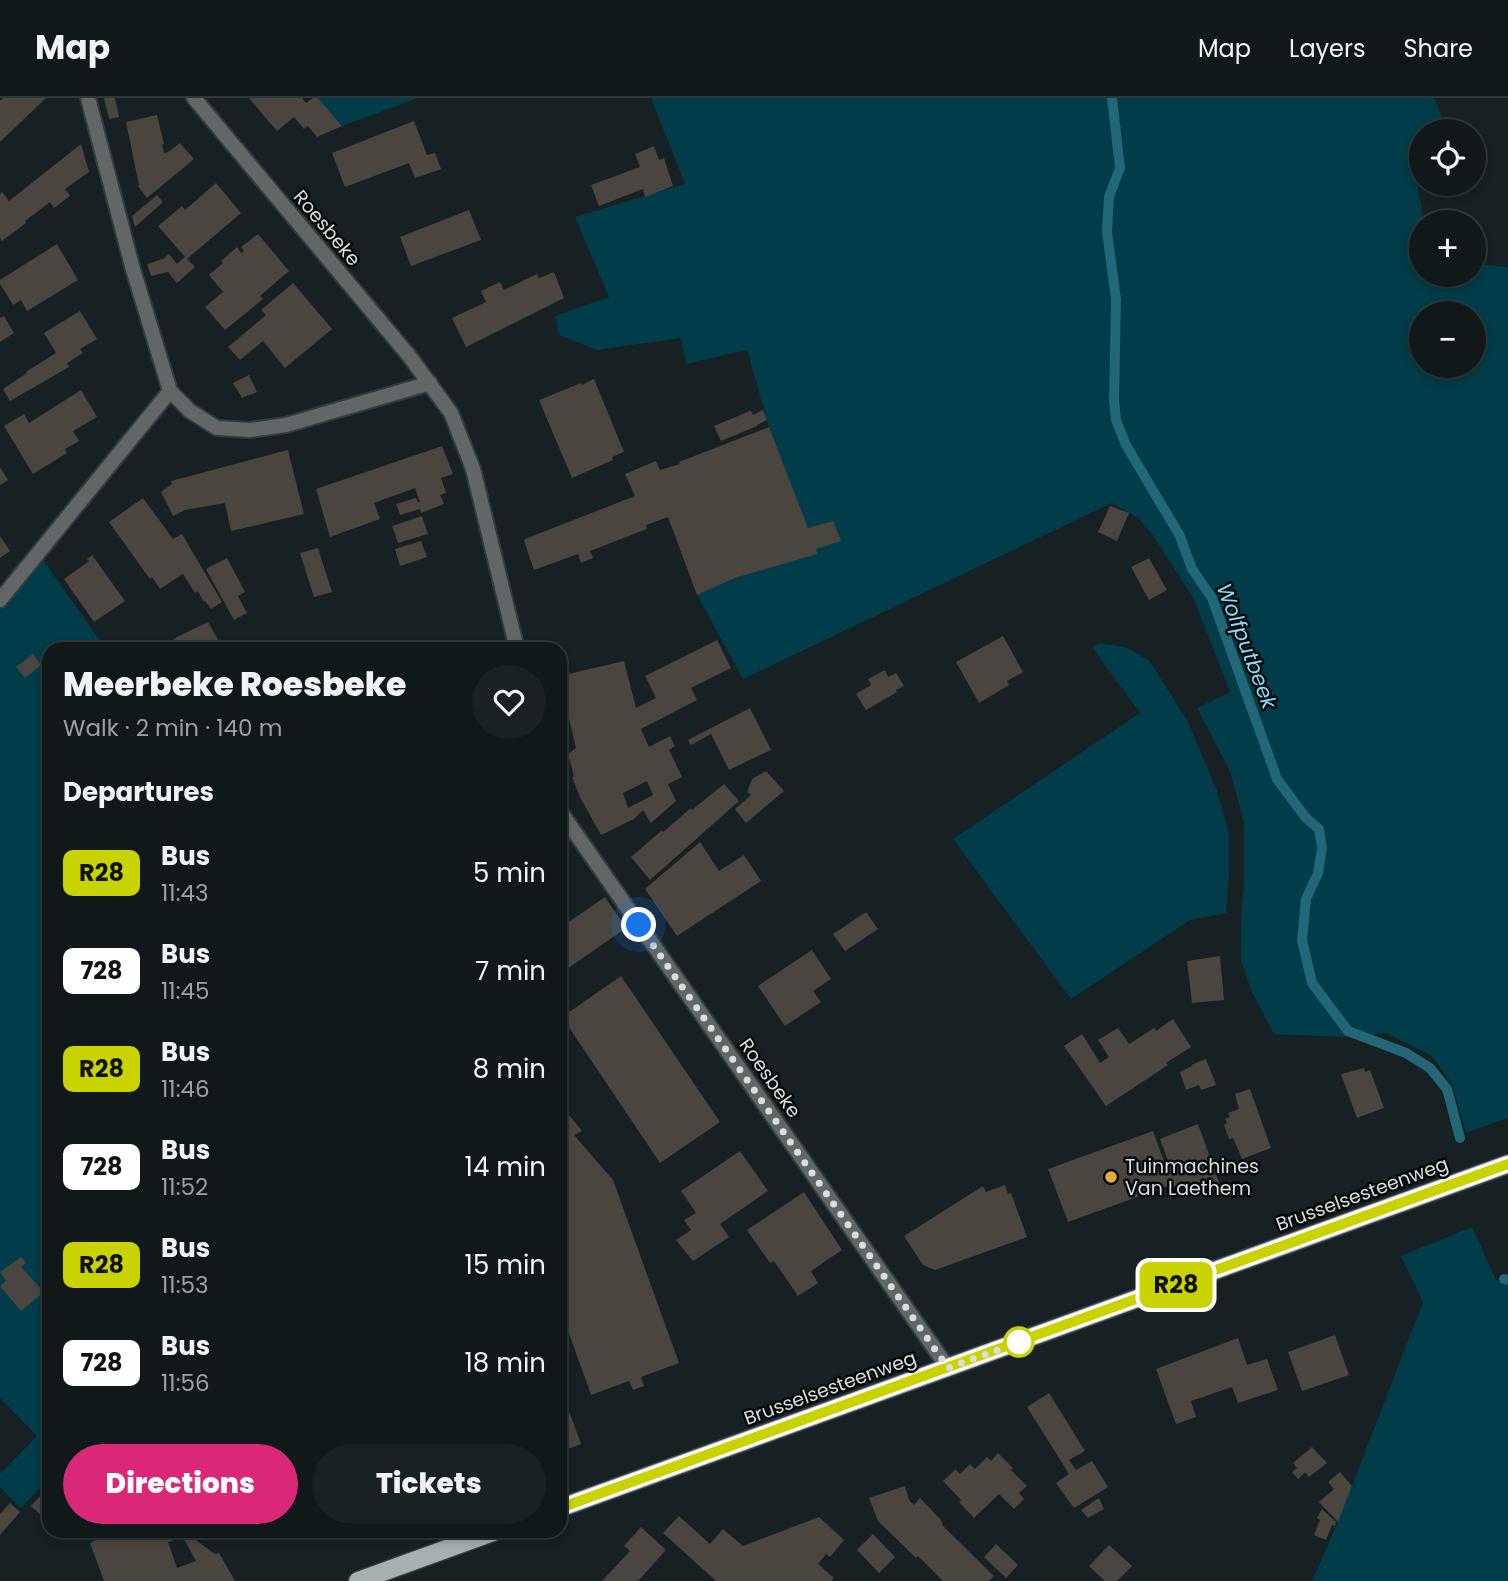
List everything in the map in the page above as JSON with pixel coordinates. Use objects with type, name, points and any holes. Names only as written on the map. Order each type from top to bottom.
[{"type":"main road","name":"Brusselsesteenweg","points":[[567,1505],[1508,1164]]},
{"type":"main road","points":[[358,1581],[477,1538]]},
{"type":"street","points":[[88,98],[132,266],[170,391],[190,411],[217,428],[250,429],[286,425],[430,383]]},
{"type":"street","name":"Roesbeke","points":[[194,98],[410,357],[452,413],[473,469],[515,642]]},
{"type":"street","points":[[0,600],[170,391]]},
{"type":"street","name":"Roesbeke","points":[[567,820],[948,1368]]},
{"type":"shaded area","points":[[318,98],[418,98],[342,126]]},
{"type":"shaded area","points":[[651,98],[1434,98],[1442,119],[1409,119],[1409,196],[1419,196],[1422,210],[1409,210],[1409,287],[1486,287],[1486,265],[1508,267],[1508,1118],[1466,1133],[1452,1084],[1432,1056],[1386,1033],[1343,1037],[1274,1034],[1251,990],[1241,960],[1244,822],[1230,771],[1197,708],[1230,692],[1194,599],[1152,534],[1138,518],[1112,503],[743,679],[697,595],[735,578],[817,553],[769,427],[747,350],[686,364],[681,338],[597,350],[559,335],[555,316],[609,297],[575,217],[685,184]]},
{"type":"shaded area","points":[[43,560],[101,642],[42,642],[42,1486],[21,1508],[0,1487],[0,1474],[37,1436],[0,1398],[0,610]]},
{"type":"shaded area","points":[[1100,643],[1125,647],[1149,660],[1187,720],[1217,791],[1229,833],[1226,913],[1190,920],[1071,999],[953,839],[1140,713],[1092,647]]},
{"type":"shaded area","points":[[1472,1227],[1496,1280],[1508,1282],[1508,1581],[1312,1581],[1338,1522],[1423,1302],[1401,1256]]},
{"type":"building","points":[[3,98],[46,98],[0,142],[0,101]]},
{"type":"building","points":[[104,98],[115,98],[119,117],[109,119]]},
{"type":"building","points":[[249,98],[302,98],[306,103],[318,98],[342,126],[317,137],[308,126],[304,129],[294,117],[277,131]]},
{"type":"building","points":[[157,115],[164,153],[180,143],[194,159],[147,198],[138,186],[126,122]]},
{"type":"building","points":[[414,121],[427,155],[435,153],[441,169],[415,178],[409,163],[345,187],[332,153]]},
{"type":"building","points":[[81,144],[89,172],[65,189],[70,196],[54,208],[50,202],[2,241],[0,194],[2,192],[9,201]]},
{"type":"building","points":[[654,146],[659,160],[664,158],[673,186],[645,197],[643,189],[599,206],[591,185],[640,167],[635,154]]},
{"type":"building","points":[[216,183],[241,213],[187,259],[195,267],[177,283],[168,272],[151,276],[147,264],[169,254],[177,264],[185,257],[158,226],[182,206],[185,210]]},
{"type":"building","points":[[157,195],[163,202],[135,227],[132,216]]},
{"type":"building","points":[[469,210],[481,240],[411,266],[400,237]]},
{"type":"building","points":[[258,234],[289,271],[260,296],[263,299],[225,330],[205,307],[223,292],[209,275],[237,247],[241,253],[244,251],[241,247]]},
{"type":"building","points":[[57,244],[78,280],[27,311],[21,300],[13,305],[0,280]]},
{"type":"building","points":[[554,272],[564,298],[466,347],[452,318],[486,302],[481,291],[500,282],[504,290],[537,274],[539,278]]},
{"type":"building","points":[[293,283],[332,329],[285,368],[263,341],[240,360],[228,347],[266,315],[261,310]]},
{"type":"building","points":[[80,311],[97,339],[80,349],[83,353],[67,363],[69,367],[10,401],[3,389],[56,353],[44,333]]},
{"type":"building","points":[[4,316],[14,333],[0,342],[0,318]]},
{"type":"building","points":[[249,375],[257,392],[242,398],[233,383]]},
{"type":"building","points":[[594,379],[624,452],[612,457],[613,460],[572,478],[539,400]]},
{"type":"building","points":[[81,390],[97,417],[73,431],[79,441],[65,449],[67,453],[33,474],[4,426],[24,414],[29,423]]},
{"type":"building","points":[[763,410],[767,420],[721,441],[714,426],[750,411],[753,415]]},
{"type":"building","points":[[769,427],[808,528],[833,521],[841,541],[816,549],[817,554],[735,578],[697,595],[668,517],[646,525],[647,529],[590,551],[593,558],[581,563],[578,554],[534,570],[525,539],[635,496],[625,474],[656,461],[660,470],[680,464],[679,462]]},
{"type":"building","points":[[442,446],[453,474],[441,478],[446,493],[440,495],[444,504],[421,513],[420,509],[400,515],[396,504],[416,498],[420,502],[415,488],[374,503],[380,519],[330,537],[316,489]]},
{"type":"building","points":[[288,450],[304,514],[231,531],[225,503],[185,510],[173,516],[161,492],[172,484],[171,481]]},
{"type":"building","points":[[0,467],[8,480],[0,485]]},
{"type":"building","points":[[143,498],[173,539],[182,534],[222,602],[211,609],[198,591],[195,593],[183,574],[160,589],[152,577],[150,579],[109,522]]},
{"type":"building","points":[[1110,506],[1129,513],[1117,541],[1098,532]]},
{"type":"building","points":[[422,516],[428,534],[398,543],[392,526]]},
{"type":"building","points":[[0,536],[10,551],[0,558]]},
{"type":"building","points":[[421,541],[427,557],[400,566],[395,549]]},
{"type":"building","points":[[318,548],[332,592],[314,597],[300,553]]},
{"type":"building","points":[[92,555],[125,601],[94,622],[64,579],[89,561],[87,559]]},
{"type":"building","points":[[227,558],[245,592],[238,596],[247,613],[234,620],[206,569]]},
{"type":"building","points":[[1149,558],[1167,590],[1149,600],[1131,567]]},
{"type":"building","points":[[208,622],[219,642],[170,642]]},
{"type":"building","points":[[1003,636],[1023,672],[1007,681],[1009,685],[979,703],[956,662]]},
{"type":"building","points":[[717,640],[731,668],[691,688],[697,700],[641,729],[649,747],[670,736],[675,746],[669,750],[682,777],[668,784],[676,801],[651,823],[643,810],[634,819],[601,835],[572,777],[568,754],[576,748],[567,711],[567,674],[624,661],[636,708],[656,698],[645,676]],"holes":[[[647,781],[653,795],[628,808],[623,793]]]},
{"type":"building","points":[[33,654],[41,665],[25,678],[16,667]]},
{"type":"building","points":[[885,670],[888,677],[896,673],[904,686],[866,710],[856,694],[871,685],[868,679]]},
{"type":"building","points":[[750,708],[771,750],[729,770],[711,734],[691,745],[688,740]]},
{"type":"building","points":[[766,771],[784,791],[746,823],[735,809],[751,795],[747,792],[752,779]]},
{"type":"building","points":[[724,784],[739,801],[650,880],[631,857]]},
{"type":"building","points":[[700,842],[719,871],[744,855],[761,881],[677,936],[645,889]]},
{"type":"building","points":[[605,897],[626,928],[567,969],[567,923]]},
{"type":"building","points":[[866,912],[878,929],[845,951],[833,934]]},
{"type":"building","points":[[812,950],[831,979],[813,991],[821,1002],[785,1026],[758,986]]},
{"type":"building","points":[[1220,956],[1224,1000],[1192,1003],[1187,961]]},
{"type":"building","points":[[621,976],[720,1122],[660,1163],[567,1024],[567,1014]]},
{"type":"building","points":[[1173,1019],[1191,1047],[1106,1106],[1064,1046],[1082,1034],[1100,1063],[1109,1057],[1098,1040],[1118,1028],[1129,1044]]},
{"type":"building","points":[[1206,1059],[1216,1085],[1201,1090],[1199,1085],[1186,1090],[1180,1072]]},
{"type":"building","points":[[1364,1068],[1365,1072],[1370,1070],[1384,1108],[1357,1118],[1341,1074]]},
{"type":"building","points":[[1250,1089],[1271,1148],[1242,1159],[1233,1138],[1229,1139],[1224,1125],[1227,1123],[1225,1119],[1230,1117],[1228,1113],[1239,1109],[1235,1094]]},
{"type":"building","points":[[567,1113],[582,1131],[574,1135],[613,1180],[679,1363],[641,1377],[644,1386],[633,1390],[629,1381],[591,1395],[567,1328]]},
{"type":"building","name":"Tuinmachines Van Laethem","points":[[1198,1124],[1221,1188],[1195,1198],[1189,1181],[1174,1187],[1173,1184],[1068,1222],[1048,1169],[1153,1131],[1165,1164],[1169,1163],[1160,1139]]},
{"type":"building","points":[[740,1151],[768,1191],[720,1224],[729,1237],[693,1261],[676,1240],[691,1230],[684,1220],[696,1213],[681,1191]]},
{"type":"building","points":[[1005,1185],[1008,1194],[1011,1193],[1027,1237],[935,1270],[923,1265],[904,1236],[983,1186],[986,1192]]},
{"type":"building","points":[[804,1192],[842,1250],[811,1271],[818,1283],[798,1296],[774,1261],[770,1263],[747,1230]]},
{"type":"building","points":[[21,1257],[26,1263],[21,1267],[42,1290],[42,1294],[21,1311],[0,1286],[6,1281],[0,1272]]},
{"type":"building","points":[[1335,1335],[1349,1375],[1302,1391],[1288,1352]]},
{"type":"building","points":[[1238,1338],[1247,1365],[1267,1359],[1278,1390],[1238,1403],[1232,1387],[1191,1401],[1196,1417],[1176,1424],[1156,1369]]},
{"type":"building","points":[[1049,1393],[1085,1451],[1069,1460],[1076,1470],[1092,1461],[1108,1487],[1074,1508],[1056,1483],[1069,1474],[1027,1407]]},
{"type":"building","points":[[567,1406],[581,1444],[567,1449]]},
{"type":"building","points":[[1312,1447],[1327,1463],[1309,1477],[1305,1472],[1298,1479],[1292,1472],[1297,1468],[1293,1463]]},
{"type":"building","points":[[998,1453],[1027,1486],[1019,1493],[1024,1499],[1014,1509],[999,1494],[974,1518],[943,1481],[956,1469],[960,1474],[970,1464],[975,1469],[987,1457],[991,1461]]},
{"type":"building","points":[[1340,1472],[1352,1486],[1338,1522],[1319,1502],[1334,1489],[1328,1482]]},
{"type":"building","points":[[905,1486],[909,1500],[914,1505],[920,1498],[941,1520],[943,1526],[994,1576],[989,1581],[943,1581],[878,1521],[869,1498]]},
{"type":"building","points":[[41,1495],[42,1496],[42,1516],[31,1506]]},
{"type":"building","points":[[1099,1498],[1104,1509],[1088,1518],[1081,1510]]},
{"type":"building","points":[[10,1503],[20,1512],[0,1535],[0,1514]]},
{"type":"building","points":[[1322,1509],[1336,1522],[1326,1540],[1314,1535],[1320,1520],[1317,1518]]},
{"type":"building","points":[[679,1516],[710,1544],[723,1529],[743,1546],[819,1517],[844,1540],[830,1557],[826,1554],[818,1564],[834,1578],[831,1581],[716,1581],[663,1533]]},
{"type":"building","points":[[641,1527],[666,1550],[638,1581],[602,1581],[630,1551],[624,1546]]},
{"type":"building","points":[[873,1534],[895,1557],[879,1573],[857,1550]]},
{"type":"building","points":[[99,1538],[180,1538],[168,1542],[177,1568],[196,1561],[180,1538],[193,1538],[215,1554],[219,1553],[235,1581],[104,1581],[90,1543]]},
{"type":"building","points":[[996,1544],[1018,1565],[1006,1578],[984,1557]]},
{"type":"building","points":[[1109,1545],[1132,1566],[1117,1581],[1105,1581],[1089,1566]]},
{"type":"waterway","name":"Wolfputbeek","points":[[1112,98],[1120,168],[1109,197],[1107,232],[1116,299],[1116,420],[1126,445],[1180,536],[1192,569],[1212,598],[1277,779],[1306,818],[1319,829],[1322,848],[1318,873],[1306,899],[1302,940],[1312,983],[1348,1031],[1406,1053],[1430,1068],[1447,1089],[1460,1138]]},
{"type":"waterway","name":"Wolfputbeek","points":[[1504,1279],[1508,1280]]},
{"type":"bus line","name":"R28","points":[[567,1505],[1508,1164]]},
{"type":"place","name":"Tuinmachines Van Laethem","points":[[1111,1177]]},
{"type":"route","points":[[639,925],[948,1368],[1025,1340],[1019,1342]]}]
